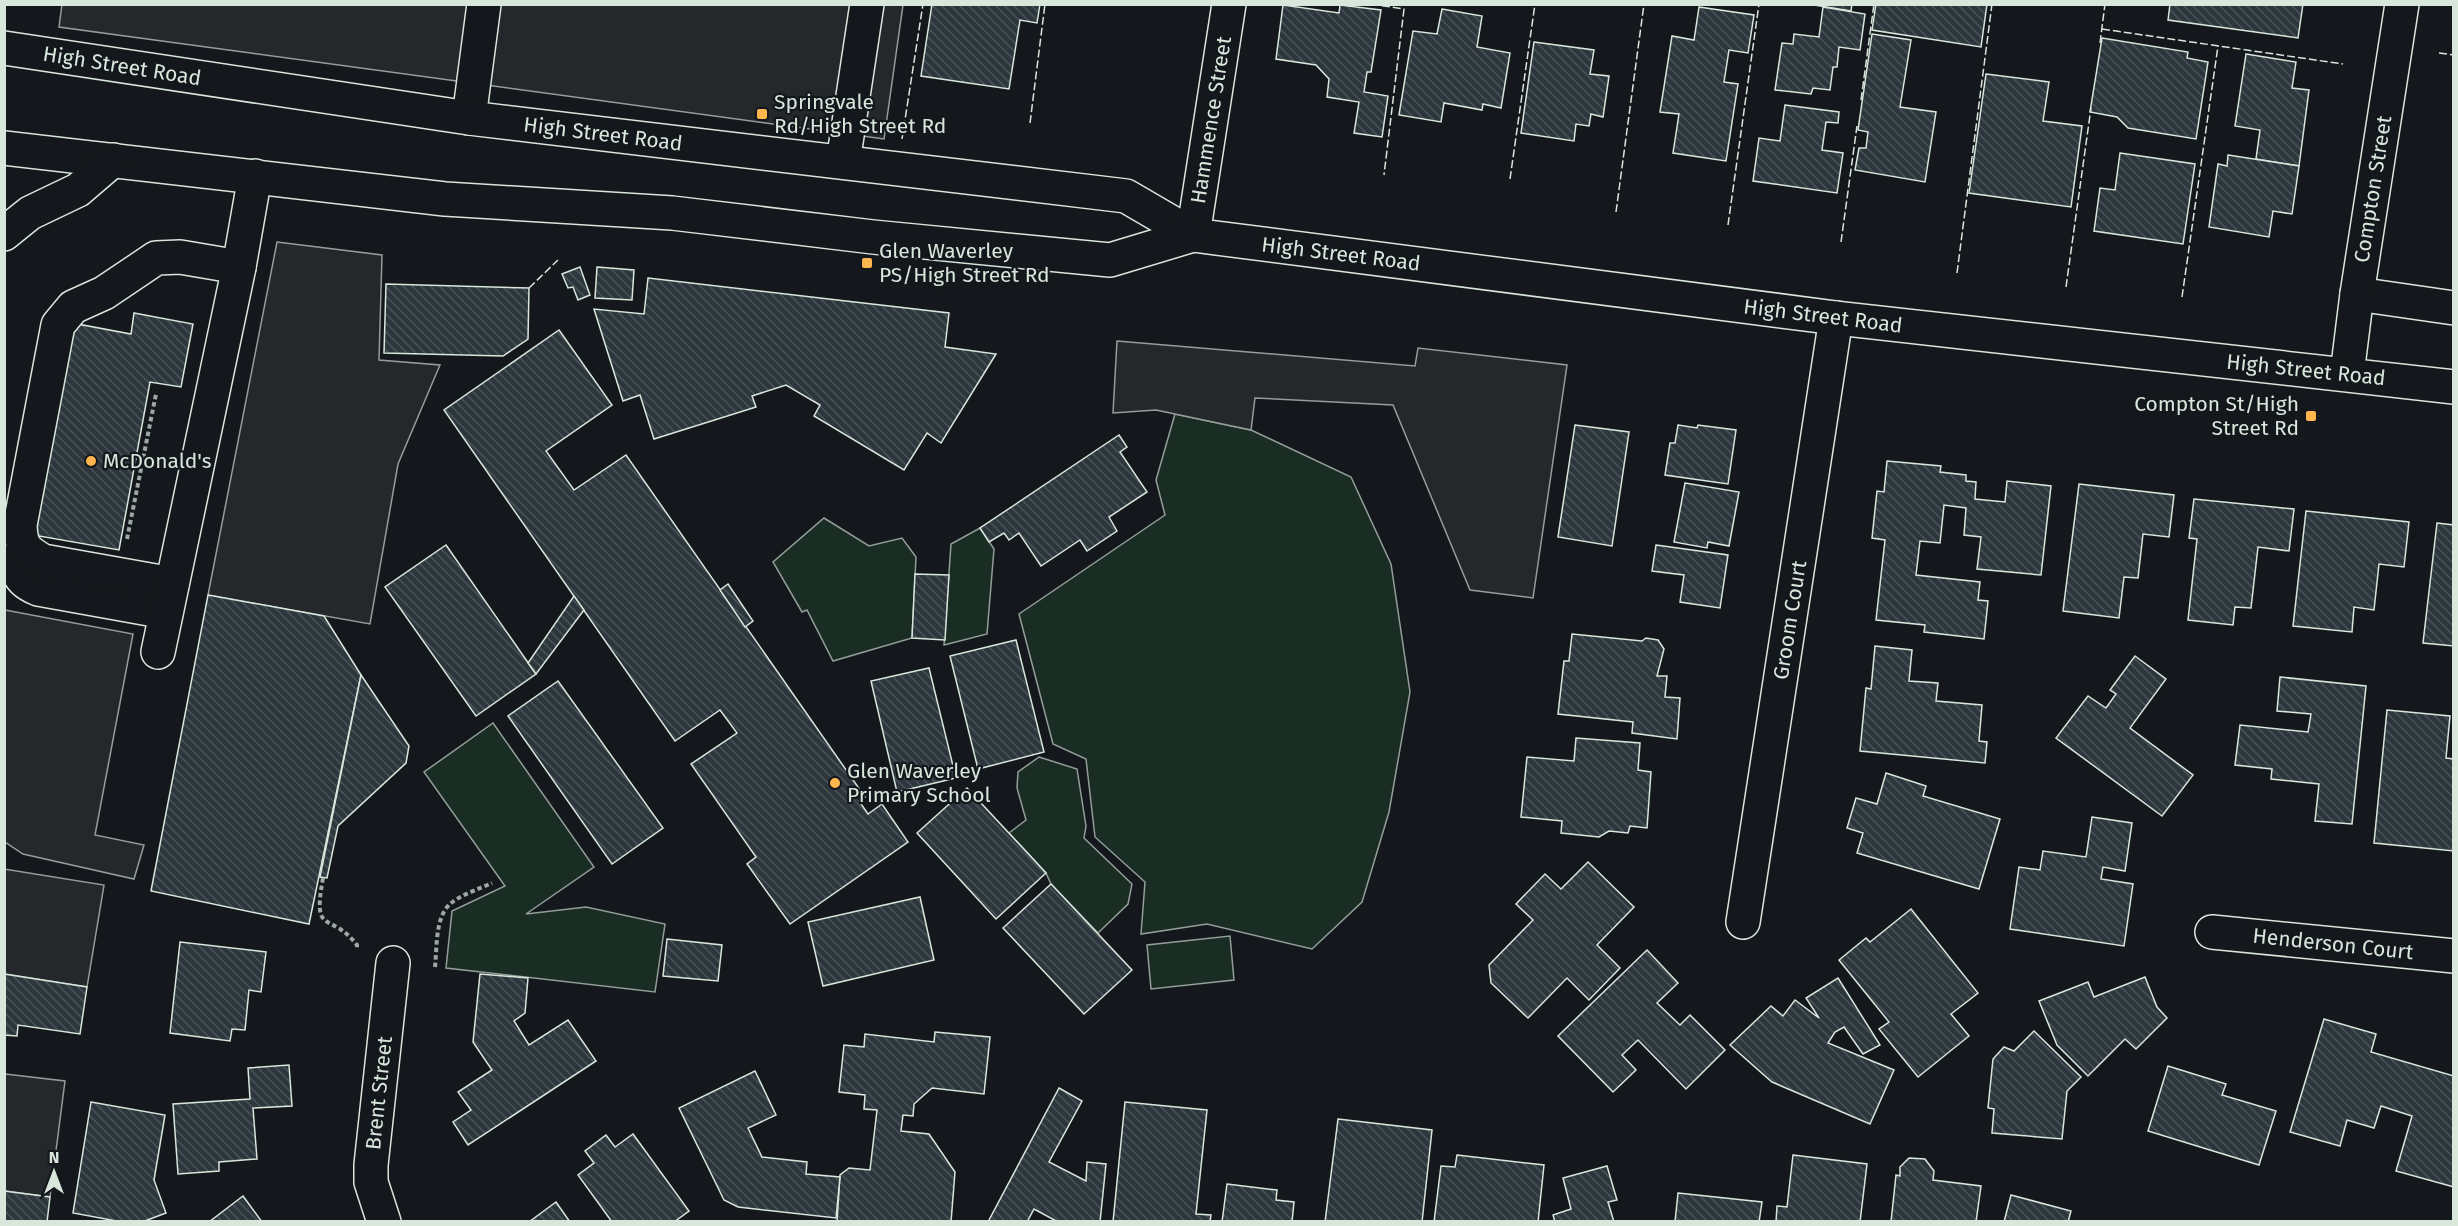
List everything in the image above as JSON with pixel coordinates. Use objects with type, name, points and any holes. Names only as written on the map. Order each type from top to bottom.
[{"type":"main road","points":[[469,118],[484,4]]},
{"type":"main road","points":[[843,162],[867,4]]},
{"type":"main road","name":"Hammence Street","points":[[1193,235],[1229,4]]},
{"type":"main road","name":"Compton Street","points":[[2347,374],[2356,294],[2402,4]]},
{"type":"main road","name":"High Street Road","points":[[4,48],[469,118],[1125,196],[1193,235],[1836,318],[2454,387]]},
{"type":"main road","name":"High Street Road","points":[[4,148],[445,199],[672,213],[873,237],[1110,260],[1193,235]]},
{"type":"main road","points":[[4,234],[30,213],[78,190],[112,160]]},
{"type":"main road","points":[[158,652],[255,176]]},
{"type":"main road","points":[[169,598],[120,575],[44,561],[24,546],[21,540],[20,525],[58,325],[66,312],[80,302],[104,293],[156,258],[180,257],[238,267]]},
{"type":"main road","points":[[2356,294],[2454,308]]},
{"type":"main road","name":"Groom Court","points":[[1743,922],[1836,318]]},
{"type":"main road","points":[[24,546],[18,560],[18,571],[24,582],[38,589],[169,598]]},
{"type":"main road","name":"Henderson Court","points":[[2212,932],[2454,956]]},
{"type":"main road","name":"Brent Street","points":[[384,1221],[370,1182],[393,963]]},
{"type":"path","points":[[120,575],[156,394]]},
{"type":"path","points":[[323,878],[318,904],[320,914],[327,922],[351,937],[357,945],[356,958]]},
{"type":"path","points":[[435,967],[441,922],[445,910],[451,903],[492,883]]},
{"type":"green space","points":[[1175,414],[1251,430],[1351,477],[1391,564],[1410,692],[1389,812],[1362,902],[1312,949],[1207,924],[1141,934],[1145,882],[1095,837],[1086,759],[1053,744],[1019,614],[1165,515],[1156,480]]},
{"type":"green space","points":[[824,518],[869,546],[902,538],[916,557],[912,638],[833,661],[807,610],[802,612],[773,562]]},
{"type":"green space","points":[[980,528],[994,549],[987,634],[944,645],[951,544]]},
{"type":"green space","points":[[493,723],[594,867],[526,914],[586,907],[665,924],[655,992],[446,968],[452,911],[505,886],[424,772]]},
{"type":"green space","points":[[1039,757],[1077,769],[1086,826],[1084,838],[1132,884],[1128,904],[1098,933],[1051,884],[1046,873],[1009,833],[1026,820],[1017,788],[1018,772]]},
{"type":"green space","points":[[1230,936],[1234,980],[1151,989],[1147,945]]},
{"type":"shaded area","points":[[62,4],[903,5],[884,139],[59,27]]},
{"type":"shaded area","points":[[277,242],[382,255],[379,360],[440,365],[398,464],[370,624],[208,595]]},
{"type":"shaded area","points":[[1117,341],[1415,366],[1418,348],[1567,365],[1533,598],[1470,590],[1393,405],[1255,398],[1251,430],[1156,410],[1113,413]]},
{"type":"shaded area","points":[[5,610],[133,634],[95,835],[144,845],[134,879],[23,854],[5,842]]},
{"type":"shaded area","points":[[4,869],[104,885],[87,987],[5,974]]},
{"type":"shaded area","points":[[5,1074],[65,1081],[50,1197],[5,1191]]},
{"type":"building","points":[[932,4],[1040,4],[1037,23],[1020,20],[1009,89],[921,76]]},
{"type":"building","points":[[1808,4],[1852,4],[1851,11]]},
{"type":"building","points":[[1876,4],[1987,4],[1981,47],[1872,30]]},
{"type":"building","points":[[2170,4],[2303,4],[2298,38],[2168,20]]},
{"type":"building","points":[[1283,5],[1339,13],[1340,5],[1381,10],[1371,72],[1367,72],[1364,92],[1388,96],[1382,137],[1354,133],[1359,102],[1327,97],[1329,79],[1316,65],[1276,59]]},
{"type":"building","points":[[1699,7],[1754,15],[1748,53],[1729,50],[1724,82],[1738,84],[1726,161],[1673,153],[1679,114],[1660,112],[1672,36],[1694,40]]},
{"type":"building","points":[[1823,7],[1865,14],[1860,50],[1839,47],[1837,67],[1833,67],[1830,90],[1813,88],[1811,94],[1775,90],[1782,43],[1793,44],[1794,34],[1819,37]]},
{"type":"building","points":[[1442,9],[1482,16],[1477,47],[1510,53],[1501,108],[1483,104],[1482,110],[1444,103],[1441,122],[1399,115],[1413,31],[1437,34]]},
{"type":"building","points":[[1872,34],[1911,40],[1900,107],[1936,112],[1925,182],[1855,170],[1859,148],[1866,148],[1868,132],[1858,130]]},
{"type":"building","points":[[2102,38],[2188,52],[2187,58],[2208,62],[2196,139],[2128,128],[2117,117],[2090,112]]},
{"type":"building","points":[[1534,42],[1594,50],[1590,74],[1609,76],[1603,117],[1591,114],[1589,126],[1576,124],[1574,141],[1521,133]]},
{"type":"building","points":[[2246,54],[2296,62],[2292,88],[2309,90],[2299,166],[2256,159],[2260,130],[2235,126]]},
{"type":"building","points":[[1986,74],[2049,82],[2043,121],[2082,126],[2071,207],[1969,193]]},
{"type":"building","points":[[1785,105],[1839,112],[1838,123],[1826,122],[1822,150],[1843,153],[1837,193],[1753,181],[1759,138],[1780,141]]},
{"type":"building","points":[[2120,153],[2195,164],[2183,244],[2094,231],[2100,188],[2115,190]]},
{"type":"building","points":[[2228,155],[2299,166],[2292,214],[2273,211],[2269,237],[2209,227],[2218,164],[2227,166]]},
{"type":"building","points":[[580,267],[590,295],[578,300],[573,287],[568,288],[562,274]]},
{"type":"building","points":[[597,267],[634,270],[632,300],[595,298]]},
{"type":"building","points":[[648,278],[949,313],[945,347],[996,354],[941,443],[927,433],[904,470],[814,416],[820,405],[786,385],[752,396],[756,407],[654,439],[640,395],[623,401],[594,309],[644,314]]},
{"type":"building","points":[[386,284],[529,288],[528,339],[503,356],[384,353]]},
{"type":"building","name":"McDonald's","points":[[134,313],[193,324],[181,387],[150,382],[119,550],[33,535],[72,323],[131,334]]},
{"type":"building","points":[[559,330],[612,405],[546,451],[574,490],[626,455],[865,797],[859,801],[868,814],[882,804],[908,842],[790,924],[747,864],[756,857],[691,764],[737,733],[720,710],[675,741],[444,410]]},
{"type":"building","points":[[1575,425],[1629,432],[1612,546],[1558,537]]},
{"type":"building","points":[[1678,425],[1736,430],[1728,484],[1665,475],[1670,443],[1675,443]]},
{"type":"building","points":[[1119,435],[1127,447],[1120,452],[1147,492],[1109,517],[1117,531],[1087,551],[1080,540],[1041,566],[1019,533],[1009,540],[1004,533],[989,542],[980,528]]},
{"type":"building","points":[[1887,461],[1941,466],[1940,472],[1966,475],[1966,481],[1976,482],[1975,499],[2005,502],[2007,481],[2051,486],[2041,575],[1977,569],[1981,537],[1964,535],[1966,508],[1944,505],[1940,543],[1920,541],[1916,575],[1980,582],[1978,600],[1988,601],[1984,639],[1924,632],[1925,625],[1876,620],[1885,540],[1872,538],[1877,491],[1884,492]]},
{"type":"building","points":[[1685,483],[1739,492],[1729,546],[1708,542],[1707,548],[1674,542]]},
{"type":"building","points":[[2079,484],[2174,495],[2169,537],[2143,534],[2138,578],[2124,577],[2119,618],[2063,611]]},
{"type":"building","points":[[2194,499],[2294,509],[2289,551],[2258,547],[2251,608],[2235,607],[2233,625],[2188,620],[2197,539],[2189,538]]},
{"type":"building","points":[[2306,511],[2409,522],[2404,567],[2379,564],[2374,610],[2354,607],[2352,632],[2293,626]]},
{"type":"building","points":[[2437,523],[2454,525],[2454,646],[2423,643]]},
{"type":"building","points":[[446,545],[536,674],[476,716],[385,587]]},
{"type":"building","points":[[1656,545],[1728,555],[1720,608],[1680,602],[1684,575],[1652,571]]},
{"type":"building","points":[[915,574],[949,575],[945,640],[912,638]]},
{"type":"building","points":[[728,584],[753,621],[745,627],[720,590]]},
{"type":"building","points":[[208,595],[324,616],[361,675],[309,924],[151,891]]},
{"type":"building","points":[[574,596],[584,610],[536,674],[528,663]]},
{"type":"building","points":[[1572,634],[1642,641],[1646,638],[1658,640],[1664,649],[1657,676],[1667,676],[1665,697],[1680,698],[1677,739],[1632,733],[1633,722],[1558,714],[1564,661],[1569,661]]},
{"type":"building","points":[[1016,640],[1044,752],[978,769],[950,656]]},
{"type":"building","points":[[1875,646],[1912,650],[1909,681],[1938,683],[1936,701],[1982,705],[1979,741],[1987,742],[1985,763],[1860,751],[1866,688],[1871,689]]},
{"type":"building","points":[[2135,656],[2166,679],[2130,728],[2193,775],[2162,816],[2056,738],[2088,696],[2106,708],[2116,694],[2110,690]]},
{"type":"building","points":[[929,668],[956,778],[897,792],[871,681]]},
{"type":"building","points":[[361,675],[409,746],[406,763],[338,826],[327,878],[320,877]]},
{"type":"building","points":[[2280,677],[2366,686],[2352,824],[2315,821],[2319,784],[2271,779],[2272,769],[2235,765],[2240,725],[2308,732],[2311,714],[2277,711]]},
{"type":"building","points":[[558,681],[663,828],[612,864],[508,716]]},
{"type":"building","points":[[2387,710],[2450,716],[2446,758],[2454,759],[2454,851],[2374,843]]},
{"type":"building","points":[[1576,738],[1640,743],[1638,770],[1651,772],[1647,828],[1630,826],[1628,833],[1609,831],[1599,837],[1561,833],[1562,821],[1521,817],[1527,757],[1574,761]]},
{"type":"building","points":[[1886,773],[1926,786],[1923,796],[2000,819],[1979,889],[1857,853],[1863,833],[1847,828],[1856,798],[1877,804]]},
{"type":"building","points":[[967,788],[1046,873],[996,919],[917,833]]},
{"type":"building","points":[[2092,817],[2132,823],[2125,871],[2103,867],[2101,879],[2133,884],[2124,946],[2010,929],[2019,867],[2040,870],[2043,851],[2086,857]]},
{"type":"building","points":[[1588,862],[1634,907],[1597,945],[1620,968],[1589,1000],[1567,978],[1528,1018],[1491,983],[1489,965],[1533,920],[1516,904],[1545,874],[1561,889]]},
{"type":"building","points":[[1051,884],[1132,970],[1084,1014],[1003,928]]},
{"type":"building","points":[[920,897],[934,960],[823,986],[808,922]]},
{"type":"building","points":[[1911,909],[1978,993],[1951,1014],[1969,1036],[1918,1077],[1879,1029],[1889,1022],[1839,960],[1866,938],[1870,942]]},
{"type":"building","points":[[667,939],[722,945],[718,981],[663,976]]},
{"type":"building","points":[[180,942],[266,952],[261,992],[249,990],[245,1030],[232,1029],[230,1041],[170,1033]]},
{"type":"building","points":[[1647,950],[1678,983],[1657,1003],[1680,1025],[1690,1015],[1725,1050],[1686,1089],[1638,1040],[1622,1055],[1636,1070],[1613,1092],[1558,1036]]},
{"type":"building","points":[[4,974],[87,987],[80,1034],[18,1025],[17,1036],[4,1035]]},
{"type":"building","points":[[480,974],[528,978],[525,1013],[514,1021],[529,1045],[568,1020],[596,1061],[468,1145],[453,1122],[471,1110],[458,1092],[492,1070],[473,1042]]},
{"type":"building","points":[[2145,977],[2157,1007],[2167,1018],[2136,1049],[2125,1039],[2088,1076],[2057,1045],[2039,1001],[2088,982],[2094,997]]},
{"type":"building","points":[[1838,978],[1880,1045],[1863,1054],[1844,1027],[1835,1032],[1828,1043],[1894,1070],[1870,1124],[1772,1082],[1730,1045],[1771,1006],[1783,1016],[1795,1000],[1819,1018],[1806,998]]},
{"type":"building","points":[[2324,1019],[2376,1034],[2371,1052],[2454,1076],[2454,1187],[2396,1171],[2412,1116],[2381,1106],[2374,1128],[2347,1120],[2340,1146],[2290,1132]]},
{"type":"building","points":[[2034,1031],[2081,1077],[2067,1091],[2062,1139],[1992,1133],[1994,1109],[1988,1108],[1993,1059],[2004,1047],[2014,1051]]},
{"type":"building","points":[[935,1032],[990,1037],[984,1094],[932,1088],[914,1104],[913,1116],[903,1115],[901,1131],[929,1134],[955,1172],[951,1222],[837,1222],[840,1175],[849,1168],[870,1170],[877,1110],[864,1109],[865,1095],[839,1092],[844,1045],[864,1047],[865,1034],[934,1042]]},
{"type":"building","points":[[289,1065],[292,1106],[253,1108],[257,1159],[219,1162],[219,1171],[178,1174],[173,1104],[250,1099],[248,1068]]},
{"type":"building","points":[[2168,1066],[2226,1084],[2222,1095],[2276,1111],[2259,1165],[2148,1131]]},
{"type":"building","points":[[755,1071],[776,1115],[748,1128],[762,1157],[807,1162],[806,1174],[840,1177],[836,1218],[738,1207],[724,1200],[679,1108]]},
{"type":"building","points":[[1059,1088],[1082,1101],[1049,1162],[1086,1181],[1087,1162],[1106,1164],[1100,1222],[1058,1222],[1034,1209],[1027,1222],[988,1222]]},
{"type":"building","points":[[91,1102],[165,1115],[154,1180],[166,1213],[142,1222],[122,1222],[73,1213]]},
{"type":"building","points":[[1125,1102],[1207,1110],[1196,1214],[1211,1215],[1210,1222],[1113,1222]]},
{"type":"building","points":[[1338,1119],[1432,1130],[1422,1222],[1325,1222]]},
{"type":"building","points":[[633,1134],[689,1211],[674,1222],[612,1222],[578,1175],[594,1163],[585,1151],[606,1135],[615,1147]]},
{"type":"building","points":[[1457,1155],[1544,1165],[1538,1222],[1434,1222],[1441,1166],[1455,1167]]},
{"type":"building","points":[[1793,1155],[1867,1164],[1860,1222],[1776,1222],[1777,1206],[1787,1207]]},
{"type":"building","points":[[1909,1158],[1925,1159],[1934,1171],[1933,1180],[1981,1186],[1976,1222],[1891,1222],[1896,1175],[1900,1176],[1900,1167]]},
{"type":"building","points":[[1607,1166],[1617,1200],[1608,1202],[1614,1222],[1555,1222],[1553,1215],[1571,1209],[1563,1178]]},
{"type":"building","points":[[1227,1184],[1277,1190],[1276,1200],[1294,1202],[1292,1222],[1222,1222]]},
{"type":"building","points":[[4,1191],[50,1197],[47,1222],[4,1222]]},
{"type":"building","points":[[1678,1193],[1762,1202],[1759,1222],[1675,1222]]},
{"type":"building","points":[[2011,1195],[2071,1211],[2068,1222],[2004,1222]]},
{"type":"building","points":[[243,1196],[262,1222],[209,1222]]},
{"type":"building","points":[[556,1202],[570,1222],[529,1222]]},
{"type":"fence","points":[[902,139],[923,4]]},
{"type":"fence","points":[[1030,123],[1045,4]]},
{"type":"fence","points":[[1371,4],[1404,9],[1384,175]]},
{"type":"fence","points":[[1510,179],[1535,4]]},
{"type":"fence","points":[[1616,212],[1644,4]]},
{"type":"fence","points":[[1728,225],[1759,4]]},
{"type":"fence","points":[[1861,100],[1874,4]]},
{"type":"fence","points":[[1957,273],[1992,4]]},
{"type":"fence","points":[[2100,43],[2105,4]]},
{"type":"fence","points":[[2102,29],[2343,64]]},
{"type":"fence","points":[[2182,297],[2218,46]]},
{"type":"fence","points":[[2439,53],[2454,55]]},
{"type":"fence","points":[[2066,287],[2091,108]]},
{"type":"fence","points":[[1841,242],[1857,126]]},
{"type":"fence","points":[[529,288],[558,260]]},
{"type":"place","name":"Springvale Rd/High Street Rd","points":[[762,114]]},
{"type":"place","name":"Glen Waverley PS/High Street Rd","points":[[867,263]]},
{"type":"place","name":"Compton St/High Street Rd","points":[[2311,416]]},
{"type":"place","name":"McDonald's","points":[[91,461]]},
{"type":"place","name":"Glen Waverley Primary School","points":[[835,783]]}]
